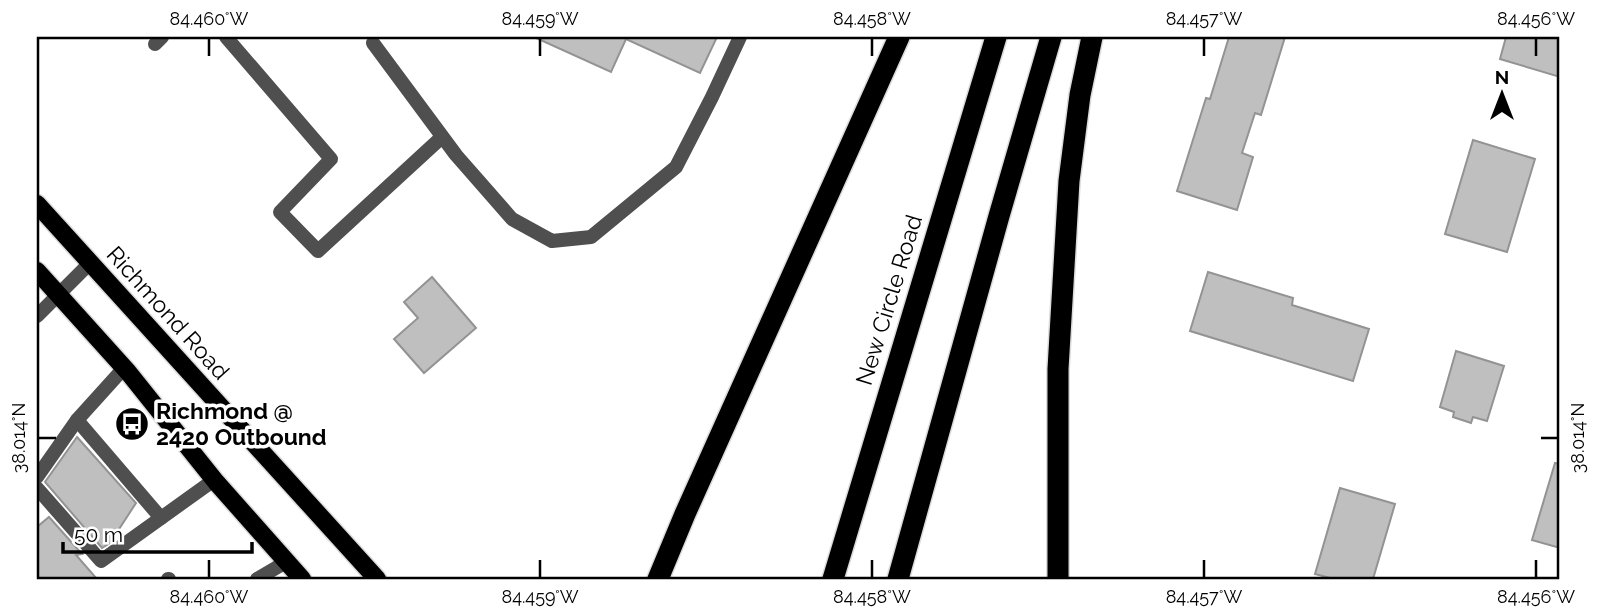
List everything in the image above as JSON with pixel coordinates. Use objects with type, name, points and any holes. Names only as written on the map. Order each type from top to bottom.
[{"type":"highway","points":[[658,579],[899,37]]},
{"type":"highway","name":"New Circle Road","points":[[833,579],[996,37]]},
{"type":"highway","points":[[898,579],[1051,37]]},
{"type":"highway","points":[[1058,579],[1058,369],[1069,181],[1080,95],[1092,37]]},
{"type":"highway","points":[[648,579],[685,514]]},
{"type":"main road","name":"Richmond Road","points":[[37,204],[377,579]]},
{"type":"main road","points":[[37,271],[124,368],[214,480],[302,579]]},
{"type":"street","points":[[226,37],[331,159],[280,212],[317,251],[442,136]]},
{"type":"street","points":[[372,39],[456,155],[512,219],[552,241],[591,237],[676,167],[740,37]]},
{"type":"street","points":[[37,316],[90,263]]},
{"type":"street","points":[[37,477],[77,420],[124,368]]},
{"type":"street","points":[[77,420],[93,446],[161,518]]},
{"type":"street","points":[[37,488],[58,506],[80,531],[101,561],[214,480]]},
{"type":"street","points":[[257,579],[286,562]]},
{"type":"building","points":[[534,37],[717,37],[700,73],[626,39],[611,72]]},
{"type":"building","points":[[1229,37],[1285,37],[1261,115],[1255,113],[1242,153],[1253,157],[1237,210],[1177,191],[1206,98],[1210,99]]},
{"type":"building","points":[[1506,37],[1560,37],[1560,77],[1500,59]]},
{"type":"building","points":[[1473,140],[1535,159],[1507,252],[1445,234]]},
{"type":"building","points":[[1208,272],[1293,298],[1292,305],[1369,329],[1353,381],[1190,331]]},
{"type":"building","points":[[432,277],[476,328],[424,373],[394,339],[418,318],[404,302]]},
{"type":"building","points":[[1456,351],[1504,366],[1487,421],[1473,417],[1471,423],[1453,417],[1454,412],[1440,407]]},
{"type":"building","points":[[77,437],[136,503],[110,543],[102,548],[45,482]]},
{"type":"building","points":[[1555,463],[1560,464],[1560,548],[1532,540]]},
{"type":"building","points":[[1340,488],[1395,504],[1373,579],[1334,579],[1315,574]]},
{"type":"building","points":[[49,517],[82,554],[76,555],[97,579],[37,579],[37,527]]},
{"type":"place","name":"Richmond @ 2420 Outbound","points":[[132,424]]}]
